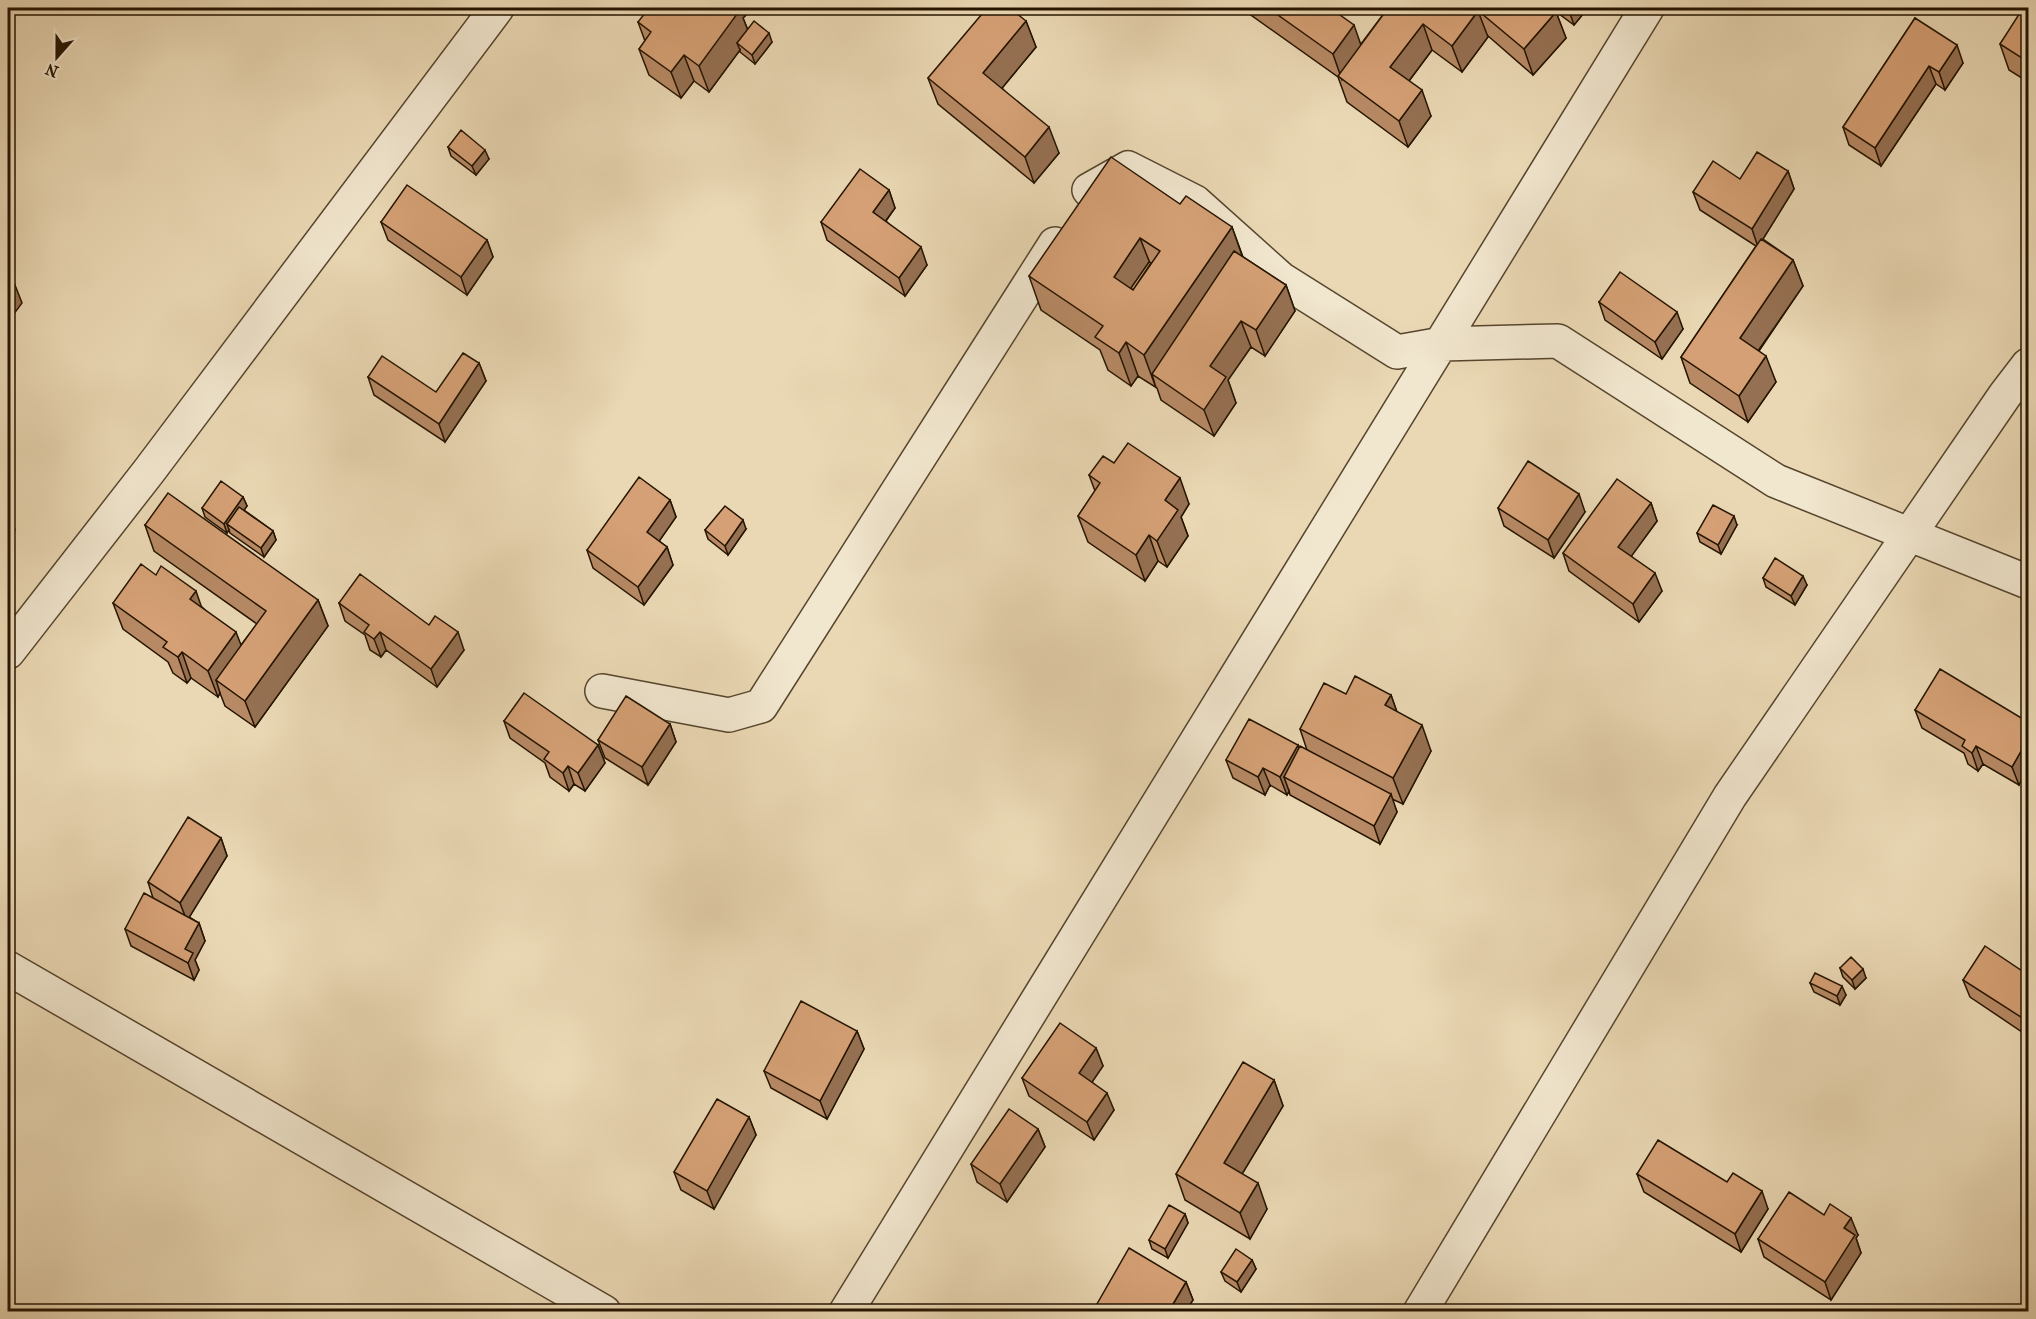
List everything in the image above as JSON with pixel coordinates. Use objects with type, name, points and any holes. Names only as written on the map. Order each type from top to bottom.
[{"type":"street","points":[[8,652],[156,462],[497,8]]},
{"type":"street","points":[[846,1311],[1647,8]]},
{"type":"street","points":[[602,691],[729,715],[761,706],[1091,188],[1128,168],[1195,202],[1281,279],[1397,352],[1442,344],[1558,340],[1776,481],[2028,582]]},
{"type":"street","points":[[1420,1311],[1730,796],[2028,365]]},
{"type":"street","points":[[8,968],[604,1311]]},
{"type":"building","points":[[649,8],[737,8],[740,10],[699,66],[684,55],[671,72],[639,49],[651,32],[638,22]]},
{"type":"building","points":[[987,8],[1010,8],[1026,21],[983,73],[1049,127],[1025,157],[928,78]]},
{"type":"building","points":[[1268,8],[1330,8],[1354,25],[1333,54]]},
{"type":"building","points":[[1388,8],[1473,8],[1478,11],[1452,46],[1423,24],[1390,67],[1422,90],[1399,121],[1338,76]]},
{"type":"building","points":[[1475,8],[1551,8],[1556,12],[1524,49]]},
{"type":"building","points":[[2023,8],[2028,8],[2028,62],[2000,44]]},
{"type":"building","points":[[1915,18],[1957,45],[1939,72],[1929,66],[1875,148],[1843,127]]},
{"type":"building","points":[[754,21],[769,33],[752,55],[737,43]]},
{"type":"building","points":[[461,130],[485,150],[472,166],[448,147]]},
{"type":"building","points":[[1757,152],[1788,171],[1752,229],[1693,192],[1713,161],[1740,179]]},
{"type":"building","points":[[1111,157],[1180,204],[1186,196],[1232,227],[1144,355],[1126,342],[1119,353],[1095,337],[1103,326],[1029,276]],"holes":[[[1140,238],[1160,251],[1133,290],[1114,277]]]},
{"type":"building","points":[[860,169],[889,190],[873,212],[921,247],[899,278],[821,222]]},
{"type":"building","points":[[407,185],[487,240],[461,277],[381,222]]},
{"type":"building","points":[[1761,239],[1793,260],[1740,338],[1766,356],[1739,396],[1681,357]]},
{"type":"building","points":[[1234,251],[1286,285],[1256,330],[1241,321],[1210,366],[1226,377],[1204,410],[1152,374]]},
{"type":"building","points":[[1149,262],[1151,263],[1133,290],[1131,288]]},
{"type":"building","points":[[1620,272],[1677,312],[1655,342],[1599,302]]},
{"type":"building","points":[[8,279],[15,285],[8,296]]},
{"type":"building","points":[[463,353],[479,363],[439,424],[368,377],[382,356],[436,392]]},
{"type":"building","points":[[1128,443],[1180,478],[1165,500],[1178,510],[1157,541],[1149,535],[1136,555],[1078,516],[1100,483],[1089,475],[1103,456],[1114,463]]},
{"type":"building","points":[[1528,461],[1579,494],[1548,540],[1498,508]]},
{"type":"building","points":[[639,477],[670,500],[647,532],[667,547],[638,587],[587,550]]},
{"type":"building","points":[[1617,479],[1651,503],[1618,547],[1655,573],[1633,604],[1563,553]]},
{"type":"building","points":[[221,481],[243,497],[224,524],[202,508]]},
{"type":"building","points":[[168,493],[318,600],[245,701],[216,680],[266,611],[145,525]]},
{"type":"building","points":[[1713,505],[1734,516],[1718,545],[1697,533]]},
{"type":"building","points":[[725,506],[743,520],[725,546],[705,530]]},
{"type":"building","points":[[239,507],[273,531],[261,548],[227,524]]},
{"type":"building","points":[[1775,558],[1803,576],[1791,596],[1763,578]]},
{"type":"building","points":[[141,564],[156,575],[161,566],[196,591],[190,599],[236,632],[208,671],[182,652],[178,657],[163,647],[167,642],[113,603]]},
{"type":"building","points":[[360,574],[429,625],[435,616],[458,632],[431,669],[380,632],[374,639],[364,632],[369,625],[339,603]]},
{"type":"building","points":[[1940,669],[2028,722],[2028,739],[2012,767],[1976,746],[1972,753],[1962,746],[1965,740],[1915,710]]},
{"type":"building","points":[[1355,676],[1391,695],[1385,705],[1422,725],[1393,778],[1300,729],[1324,683],[1346,694]]},
{"type":"building","points":[[524,693],[598,745],[578,773],[568,766],[563,773],[544,759],[549,752],[504,721]]},
{"type":"building","points":[[626,696],[670,724],[642,767],[598,740]]},
{"type":"building","points":[[1249,719],[1298,745],[1280,777],[1263,768],[1258,777],[1226,760]]},
{"type":"building","points":[[1300,746],[1391,794],[1374,826],[1284,777]]},
{"type":"building","points":[[188,817],[221,838],[180,903],[148,882]]},
{"type":"building","points":[[144,893],[199,923],[185,949],[193,953],[188,963],[125,929]]},
{"type":"building","points":[[1985,946],[2028,975],[2028,1013],[2024,1019],[1963,980]]},
{"type":"building","points":[[1851,957],[1863,969],[1852,980],[1840,968]]},
{"type":"building","points":[[1815,973],[1842,986],[1837,996],[1810,983]]},
{"type":"building","points":[[801,1001],[857,1031],[820,1101],[764,1071]]},
{"type":"building","points":[[1060,1023],[1096,1048],[1079,1073],[1107,1093],[1087,1122],[1022,1078]]},
{"type":"building","points":[[1243,1062],[1274,1080],[1224,1163],[1258,1183],[1240,1213],[1176,1174]]},
{"type":"building","points":[[717,1099],[749,1117],[707,1191],[674,1172]]},
{"type":"building","points":[[1009,1109],[1038,1129],[1000,1184],[971,1164]]},
{"type":"building","points":[[1658,1140],[1727,1182],[1733,1173],[1762,1191],[1735,1234],[1637,1174]]},
{"type":"building","points":[[1789,1192],[1824,1215],[1830,1204],[1851,1218],[1844,1228],[1855,1235],[1825,1282],[1758,1239]]},
{"type":"building","points":[[1169,1205],[1185,1214],[1165,1249],[1149,1240]]},
{"type":"building","points":[[1129,1248],[1186,1282],[1169,1311],[1111,1311],[1097,1304]]},
{"type":"building","points":[[1236,1249],[1252,1260],[1237,1282],[1221,1272]]}]
